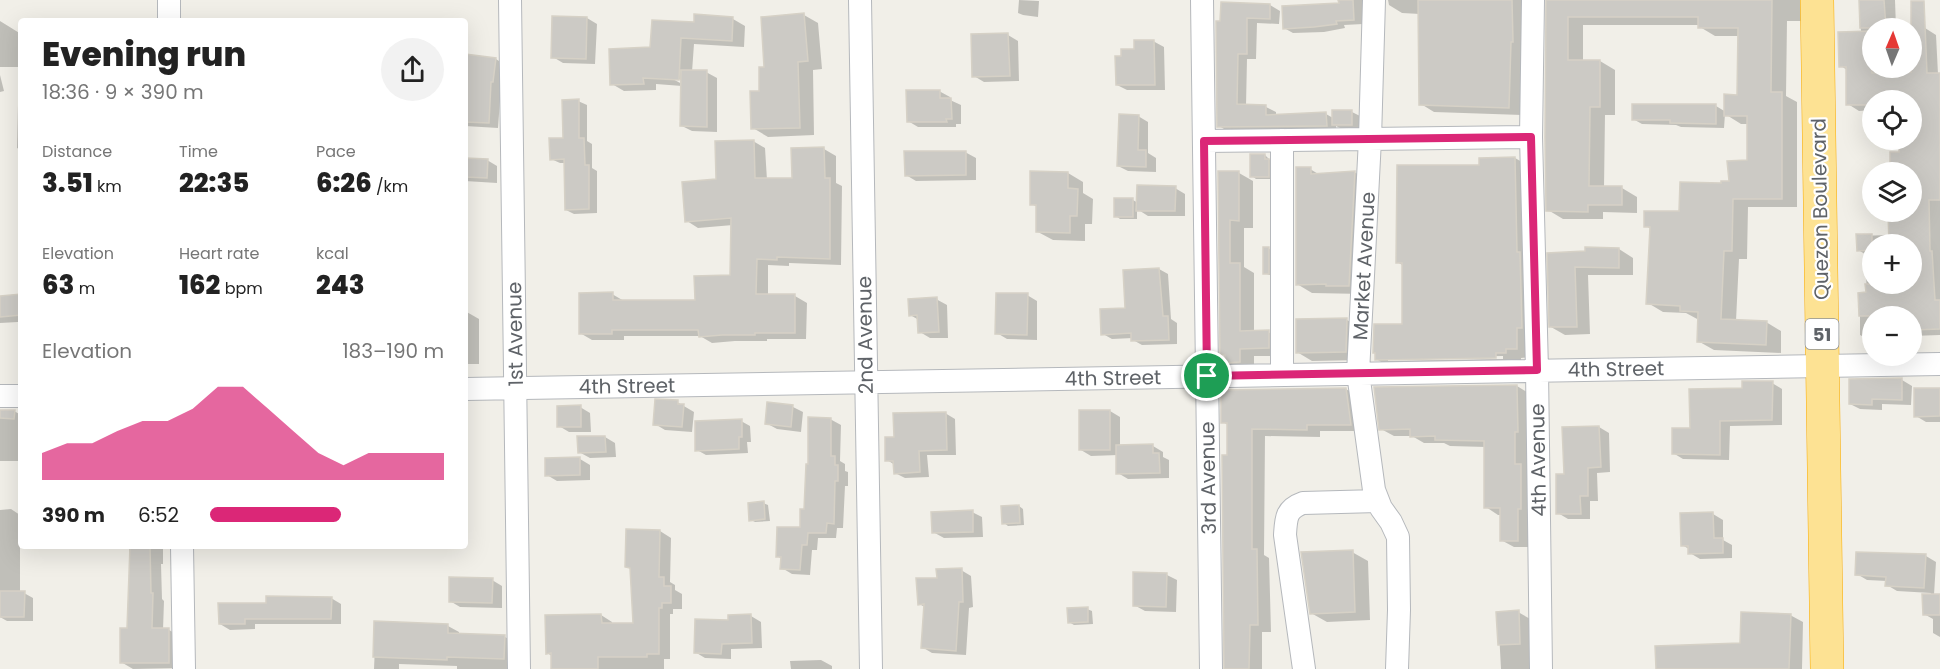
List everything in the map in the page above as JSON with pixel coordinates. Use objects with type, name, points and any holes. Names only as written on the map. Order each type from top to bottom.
[{"type":"highway","name":"Quezon Boulevard","points":[[1817,0],[1827,669]]},
{"type":"street","points":[[169,0],[169,18]]},
{"type":"street","name":"1st Avenue","points":[[510,0],[519,669]]},
{"type":"street","name":"2nd Avenue","points":[[860,0],[871,669]]},
{"type":"street","name":"3rd Avenue","points":[[1202,0],[1210,669]]},
{"type":"street","name":"Market Avenue","points":[[1374,0],[1370,139],[1358,374],[1374,490],[1381,508],[1398,537],[1397,669]]},
{"type":"street","name":"4th Avenue","points":[[1533,0],[1531,137],[1541,669]]},
{"type":"street","points":[[1204,141],[1531,137]]},
{"type":"street","points":[[1282,140],[1282,375]]},
{"type":"street","name":"4th Street","points":[[468,388],[1940,364]]},
{"type":"street","points":[[0,396],[18,396]]},
{"type":"street","points":[[1304,669],[1285,536],[1286,518],[1293,507],[1304,503],[1378,501]]},
{"type":"street","points":[[182,549],[184,669]]},
{"type":"building","points":[[1338,0],[1353,0],[1354,20],[1336,21],[1337,24],[1314,27],[1283,29],[1282,6],[1339,3]]},
{"type":"building","points":[[1418,0],[1512,0],[1513,42],[1511,42],[1509,108],[1419,105]]},
{"type":"building","points":[[1546,0],[1772,0],[1771,92],[1782,92],[1782,199],[1733,199],[1732,251],[1724,251],[1721,319],[1767,321],[1766,345],[1697,342],[1698,312],[1680,311],[1680,306],[1646,304],[1650,227],[1644,227],[1644,211],[1679,211],[1680,182],[1721,183],[1721,181],[1729,181],[1727,161],[1747,160],[1747,116],[1724,116],[1724,94],[1737,95],[1738,28],[1698,28],[1698,17],[1568,17],[1568,60],[1600,60],[1600,107],[1590,107],[1589,186],[1622,186],[1622,205],[1588,205],[1588,212],[1546,211]]},
{"type":"building","points":[[1859,0],[1884,0],[1885,18],[1862,18],[1862,28],[1860,28]]},
{"type":"building","points":[[1911,1],[1924,1],[1927,73],[1940,73],[1940,200],[1929,200],[1930,251],[1932,251],[1935,300],[1940,300],[1940,329],[1922,330],[1922,306],[1862,306],[1862,316],[1859,316],[1858,293],[1922,294],[1922,234],[1889,234],[1888,222],[1922,222],[1922,162],[1890,162],[1890,152],[1922,150],[1922,90],[1862,90],[1862,105],[1846,105],[1846,67],[1839,67],[1838,32],[1862,31],[1862,78],[1922,78],[1922,18],[1911,18]]},
{"type":"building","points":[[1221,2],[1270,4],[1270,19],[1247,18],[1247,54],[1238,54],[1237,104],[1266,105],[1266,115],[1326,112],[1327,126],[1217,127],[1216,21],[1220,21]]},
{"type":"building","points":[[804,13],[808,61],[798,62],[800,128],[751,129],[750,91],[759,91],[759,67],[764,67],[761,17]]},
{"type":"building","points":[[694,14],[733,17],[732,41],[681,38],[679,80],[643,78],[644,84],[610,85],[609,49],[650,47],[652,20],[694,22]]},
{"type":"building","points":[[552,16],[587,17],[586,59],[551,58]]},
{"type":"building","points":[[1008,33],[1010,76],[972,77],[971,34]]},
{"type":"building","points":[[1134,40],[1154,40],[1155,85],[1116,85],[1115,56],[1121,56],[1121,49],[1134,49]]},
{"type":"building","points":[[468,54],[496,58],[493,82],[491,82],[489,123],[468,122]]},
{"type":"building","points":[[681,70],[707,70],[707,127],[680,126]]},
{"type":"building","points":[[906,90],[940,90],[940,98],[951,98],[952,119],[946,119],[947,122],[907,122]]},
{"type":"building","points":[[579,99],[579,138],[584,138],[585,165],[589,165],[589,209],[565,210],[564,159],[550,160],[549,138],[563,138],[562,100]]},
{"type":"building","points":[[1632,104],[1716,104],[1716,124],[1670,123],[1670,120],[1632,120]]},
{"type":"building","points":[[1332,110],[1352,110],[1352,125],[1332,125]]},
{"type":"building","points":[[1119,114],[1139,115],[1138,150],[1146,150],[1146,167],[1117,166]]},
{"type":"building","points":[[754,140],[755,178],[792,178],[791,148],[824,147],[825,178],[830,178],[830,259],[777,257],[777,260],[757,259],[756,294],[795,294],[795,333],[699,337],[698,330],[612,330],[612,334],[579,334],[579,293],[613,292],[613,300],[695,300],[694,276],[730,275],[731,218],[685,222],[682,182],[716,179],[715,141]]},
{"type":"building","points":[[904,151],[966,151],[966,175],[905,176]]},
{"type":"building","points":[[1250,154],[1265,154],[1265,159],[1269,159],[1269,177],[1250,177]]},
{"type":"building","points":[[1515,157],[1517,252],[1520,252],[1522,328],[1517,328],[1517,349],[1506,349],[1506,353],[1496,353],[1496,358],[1375,360],[1375,353],[1373,353],[1374,324],[1402,324],[1402,263],[1396,263],[1397,165],[1479,165],[1479,158]]},
{"type":"building","points":[[468,158],[488,159],[487,178],[468,177]]},
{"type":"building","points":[[1296,167],[1311,167],[1311,174],[1355,171],[1349,286],[1296,285]]},
{"type":"building","points":[[1030,171],[1068,172],[1068,188],[1078,189],[1077,216],[1070,216],[1070,233],[1036,232],[1036,205],[1030,205]]},
{"type":"building","points":[[1218,171],[1239,171],[1239,221],[1230,220],[1230,263],[1240,263],[1240,331],[1269,330],[1269,348],[1240,349],[1240,362],[1225,363],[1225,355],[1220,354]]},
{"type":"building","points":[[1137,185],[1176,186],[1175,211],[1136,211]]},
{"type":"building","points":[[1114,198],[1133,198],[1133,217],[1114,217]]},
{"type":"building","points":[[1856,234],[1862,234],[1862,251],[1857,251]]},
{"type":"building","points":[[1263,247],[1269,247],[1269,274],[1263,274]]},
{"type":"building","points":[[1585,247],[1619,248],[1619,268],[1575,267],[1577,327],[1549,327],[1547,253],[1585,251]]},
{"type":"building","points":[[1159,268],[1163,316],[1168,316],[1169,340],[1131,341],[1131,333],[1101,335],[1100,309],[1125,308],[1123,270]]},
{"type":"building","points":[[996,293],[1028,293],[1027,335],[995,334]]},
{"type":"building","points":[[18,294],[18,315],[0,317],[0,296]]},
{"type":"building","points":[[937,297],[939,332],[918,333],[917,315],[909,316],[908,299]]},
{"type":"building","points":[[1347,318],[1346,352],[1296,353],[1296,319]]},
{"type":"building","points":[[1902,378],[1902,400],[1872,399],[1872,405],[1849,404],[1849,379]]},
{"type":"building","points":[[1742,381],[1773,381],[1772,420],[1720,421],[1720,455],[1672,454],[1672,428],[1690,428],[1689,389],[1742,388]]},
{"type":"building","points":[[1517,385],[1518,432],[1515,432],[1515,464],[1521,464],[1518,541],[1500,541],[1500,508],[1484,508],[1484,441],[1435,440],[1435,436],[1410,437],[1410,429],[1379,430],[1374,387]]},
{"type":"building","points":[[1346,388],[1351,425],[1307,425],[1307,430],[1252,429],[1252,549],[1257,549],[1258,625],[1250,625],[1249,669],[1224,669],[1222,455],[1227,455],[1227,423],[1221,423],[1221,390]]},
{"type":"building","points":[[1914,388],[1940,388],[1940,416],[1914,417]]},
{"type":"building","points":[[655,399],[678,400],[678,404],[684,404],[682,427],[653,425]]},
{"type":"building","points":[[767,402],[793,405],[791,427],[765,424]]},
{"type":"building","points":[[581,405],[581,427],[557,427],[557,406]]},
{"type":"building","points":[[0,410],[15,410],[14,419],[0,418]]},
{"type":"building","points":[[1079,410],[1110,410],[1110,450],[1079,450]]},
{"type":"building","points":[[946,412],[947,450],[919,451],[920,472],[894,474],[893,461],[885,461],[885,437],[894,437],[893,413]]},
{"type":"building","points":[[808,417],[831,418],[831,456],[835,456],[835,465],[838,465],[838,481],[835,481],[834,524],[827,523],[826,533],[808,533],[807,545],[802,545],[800,570],[780,569],[781,557],[776,557],[777,527],[800,527],[800,509],[804,509],[806,464],[808,464]]},
{"type":"building","points":[[742,419],[739,449],[695,451],[695,421]]},
{"type":"building","points":[[1599,426],[1601,467],[1588,468],[1588,496],[1580,496],[1581,514],[1556,514],[1556,474],[1564,474],[1562,427]]},
{"type":"building","points":[[577,436],[605,436],[606,452],[578,453]]},
{"type":"building","points":[[1153,444],[1153,453],[1159,453],[1160,473],[1116,474],[1116,445]]},
{"type":"building","points":[[580,457],[580,475],[545,476],[545,458]]},
{"type":"building","points":[[764,501],[765,519],[749,521],[748,503]]},
{"type":"building","points":[[1019,505],[1020,523],[1002,524],[1001,506]]},
{"type":"building","points":[[973,510],[973,532],[932,533],[931,512]]},
{"type":"building","points":[[1713,512],[1714,538],[1723,538],[1723,553],[1688,554],[1688,546],[1681,546],[1680,513]]},
{"type":"building","points":[[626,529],[660,530],[659,577],[664,577],[664,586],[671,586],[671,603],[662,603],[662,608],[659,608],[659,654],[647,654],[647,657],[598,657],[598,669],[551,669],[551,653],[546,654],[545,615],[601,614],[602,623],[633,623],[630,568],[625,567]]},
{"type":"building","points":[[130,549],[150,549],[151,593],[153,593],[152,628],[169,628],[169,663],[120,663],[120,628],[127,628]]},
{"type":"building","points":[[1353,550],[1355,612],[1310,614],[1301,552]]},
{"type":"building","points":[[1856,552],[1926,554],[1924,588],[1885,586],[1886,577],[1855,575]]},
{"type":"building","points":[[962,568],[963,602],[959,602],[956,651],[921,648],[924,604],[918,605],[916,578],[937,578],[936,569]]},
{"type":"building","points":[[1133,572],[1167,573],[1166,607],[1133,606]]},
{"type":"building","points":[[449,577],[493,578],[492,603],[449,602]]},
{"type":"building","points":[[0,591],[25,591],[24,617],[0,617]]},
{"type":"building","points":[[1922,594],[1940,594],[1940,615],[1923,615]]},
{"type":"building","points":[[266,596],[332,597],[331,619],[245,619],[245,624],[219,624],[218,603],[266,603]]},
{"type":"building","points":[[1088,607],[1088,622],[1068,623],[1067,608]]},
{"type":"building","points":[[1519,610],[1520,644],[1498,645],[1496,612]]},
{"type":"building","points":[[1741,612],[1791,614],[1789,669],[1656,669],[1655,646],[1740,643]]},
{"type":"building","points":[[751,614],[752,643],[722,644],[721,654],[694,653],[695,619],[728,620],[728,615]]},
{"type":"building","points":[[374,621],[448,624],[448,633],[505,635],[504,659],[447,657],[447,660],[373,657]]},
{"type":"route","points":[[1531,137],[1537,370],[1207,376],[1204,141],[1531,137]]}]
